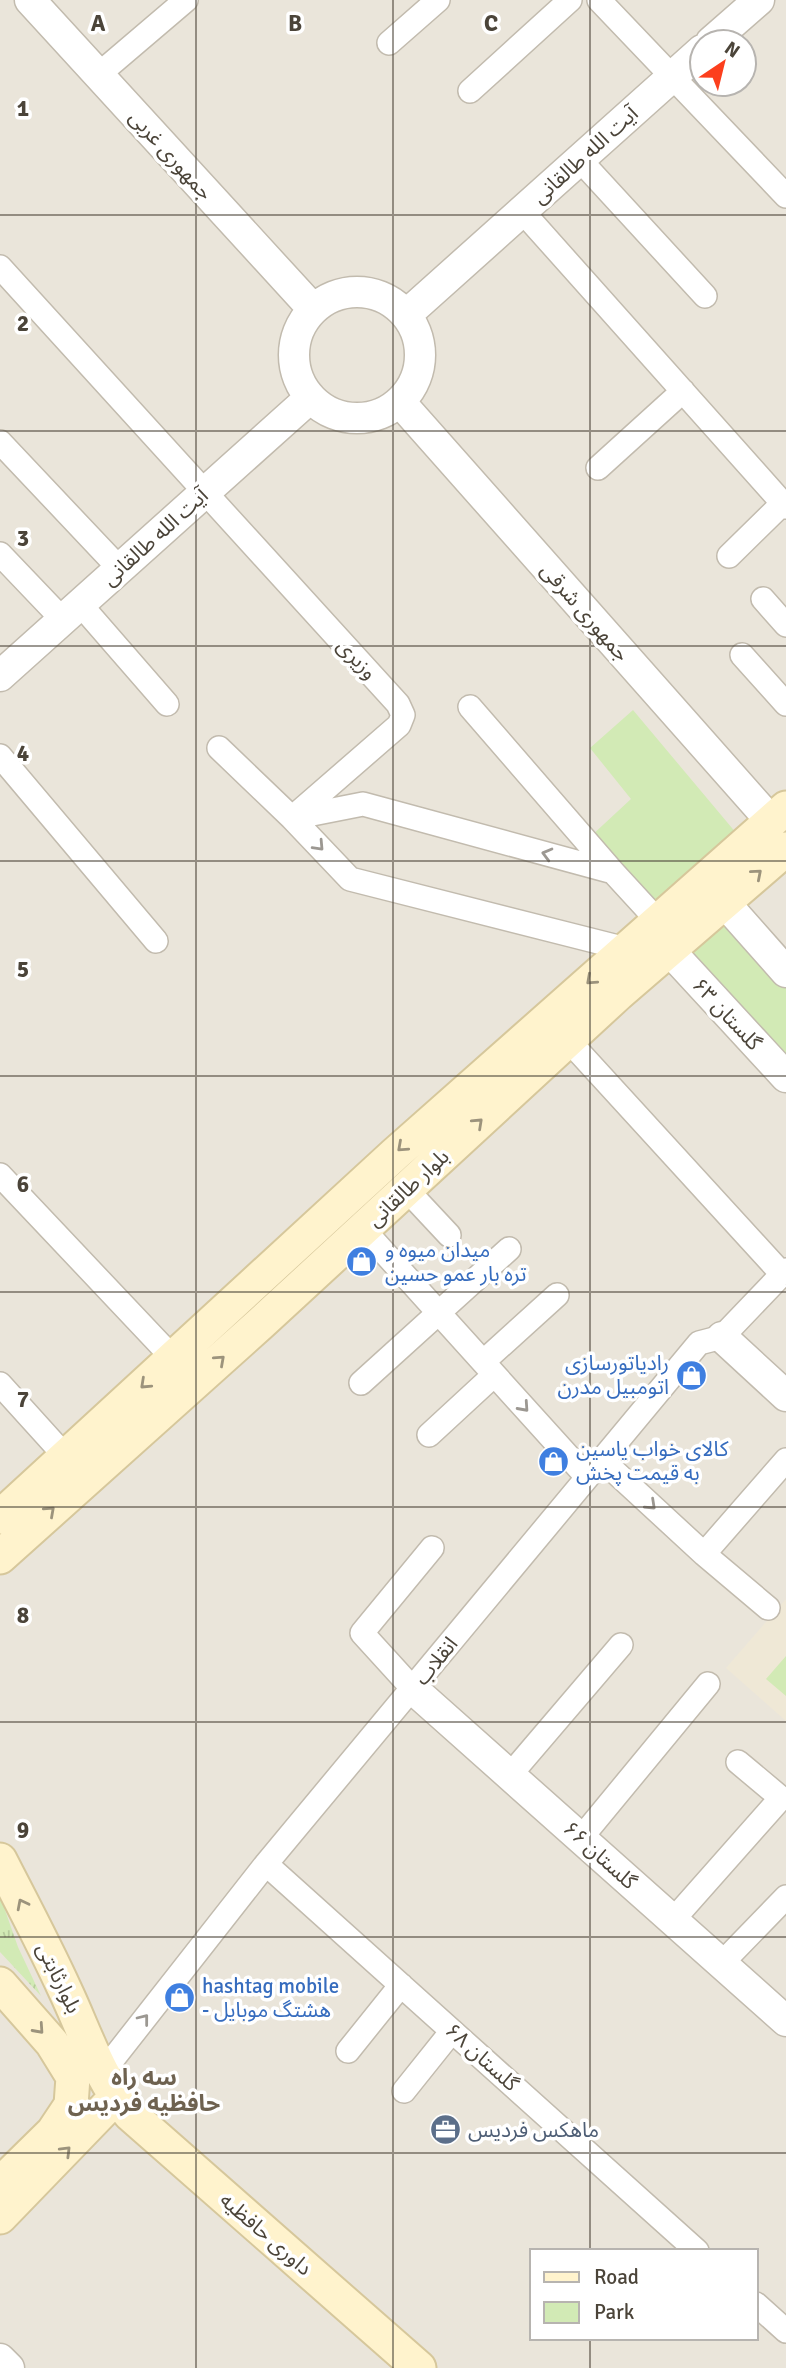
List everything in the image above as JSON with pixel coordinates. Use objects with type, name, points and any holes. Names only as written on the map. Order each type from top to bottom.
[{"type":"main road","name":"بلوار طالقانی","points":[[0,1517],[395,1154],[626,949],[663,935],[724,902],[781,826]]},
{"type":"main road","name":"بلوار طالقانی","points":[[0,1557],[568,1041],[663,935],[781,826]]},
{"type":"main road","name":"بلوارثابتی","points":[[0,1860],[64,1988],[97,2082]]},
{"type":"main road","points":[[0,1984],[52,2043],[97,2082]]},
{"type":"main road","points":[[0,2184],[53,2132],[71,2105],[97,2082]]},
{"type":"main road","points":[[0,2217],[97,2082]]},
{"type":"main road","name":"داوری حافظیه","points":[[97,2082],[419,2368]]},
{"type":"street","name":"جمهوری غربی","points":[[30,0],[313,309]]},
{"type":"street","points":[[98,75],[186,0]]},
{"type":"street","points":[[389,43],[438,0]]},
{"type":"street","points":[[470,91],[570,0]]},
{"type":"street","points":[[599,0],[786,197]]},
{"type":"street","points":[[728,28],[759,0]]},
{"type":"street","name":"آیت الله طالقانی","points":[[406,314],[688,63]]},
{"type":"street","points":[[580,160],[705,296]]},
{"type":"street","points":[[522,211],[784,505],[729,556]]},
{"type":"street","points":[[0,267],[204,493]]},
{"type":"street","points":[[360,292],[371,293],[390,301],[406,314],[421,350],[419,369],[412,387],[400,402],[384,413],[364,419],[344,418],[326,411],[310,398],[299,382],[293,363],[294,343],[300,325],[313,309],[330,297],[360,292]]},
{"type":"street","points":[[598,468],[683,391]]},
{"type":"street","name":"آیت الله طالقانی","points":[[0,676],[310,398]]},
{"type":"street","name":"جمهوری شرقی","points":[[400,402],[781,826]]},
{"type":"street","points":[[0,442],[120,569]]},
{"type":"street","name":"وزیری","points":[[204,493],[398,704],[403,715],[399,725],[292,818]]},
{"type":"street","points":[[0,554],[72,612],[167,704]]},
{"type":"street","points":[[763,599],[786,625]]},
{"type":"street","points":[[743,655],[786,704]]},
{"type":"street","points":[[470,707],[613,872],[663,935]]},
{"type":"street","points":[[219,748],[292,818],[350,879],[626,949]]},
{"type":"street","points":[[0,756],[156,941]]},
{"type":"street","points":[[292,818],[363,804],[613,872]]},
{"type":"street","points":[[724,902],[786,972]]},
{"type":"street","name":"گلستان ۶۳","points":[[663,935],[786,1077]]},
{"type":"street","points":[[568,1041],[784,1272]]},
{"type":"street","points":[[0,1175],[173,1358]]},
{"type":"street","points":[[406,1189],[449,1236]]},
{"type":"street","points":[[363,1229],[489,1368],[594,1468],[768,1608]]},
{"type":"street","points":[[361,1383],[509,1248]]},
{"type":"street","name":"انقلاب","points":[[97,2082],[266,1864],[699,1343],[722,1337],[784,1272]]},
{"type":"street","points":[[429,1435],[557,1295]]},
{"type":"street","points":[[722,1337],[786,1396]]},
{"type":"street","points":[[0,1384],[66,1457]]},
{"type":"street","points":[[704,1555],[786,1460]]},
{"type":"street","points":[[413,1689],[362,1633],[432,1548]]},
{"type":"street","points":[[510,1775],[621,1645]]},
{"type":"street","points":[[581,1838],[708,1684]]},
{"type":"street","name":"گلستان ۶۶","points":[[413,1689],[722,1964],[782,2009]]},
{"type":"street","points":[[673,1920],[781,1798],[738,1762]]},
{"type":"street","name":"گلستان ۶۸","points":[[266,1864],[695,2249]]},
{"type":"street","points":[[722,1964],[786,1897]]},
{"type":"street","points":[[348,2050],[401,1985]]},
{"type":"street","points":[[404,2091],[452,2031]]},
{"type":"street","points":[[758,2306],[786,2331]]},
{"type":"street","points":[[0,2359],[9,2368]]},
{"type":"shaded area","points":[[0,0],[786,0],[786,2368],[0,2368]]},
{"type":"shaded area","points":[[786,1599],[786,1721],[726,1668]]},
{"type":"green space","points":[[633,710],[737,834],[653,908],[590,837],[631,799],[590,748]]},
{"type":"green space","points":[[724,915],[786,988],[786,1063],[684,951]]},
{"type":"green space","points":[[786,1656],[786,1696],[766,1679]]},
{"type":"green space","points":[[0,1896],[18,1947],[41,1996],[0,1952]]},
{"type":"place","name":"میدان میوه و تره بار عمو حسین","points":[[362,1262]]},
{"type":"place","name":"رادیاتورسازی اتومبیل مدرن","points":[[692,1375]]},
{"type":"place","name":"کالای خواب یاسین به قیمت پخش","points":[[553,1461]]},
{"type":"place","name":"hashtag mobile - هشتگ موبایل","points":[[179,1998]]},
{"type":"place","name":"ماهکس فردیس","points":[[445,2130]]},
{"type":"district","name":"سه راه حافظیه فردیس","points":[[144,2090]]}]
